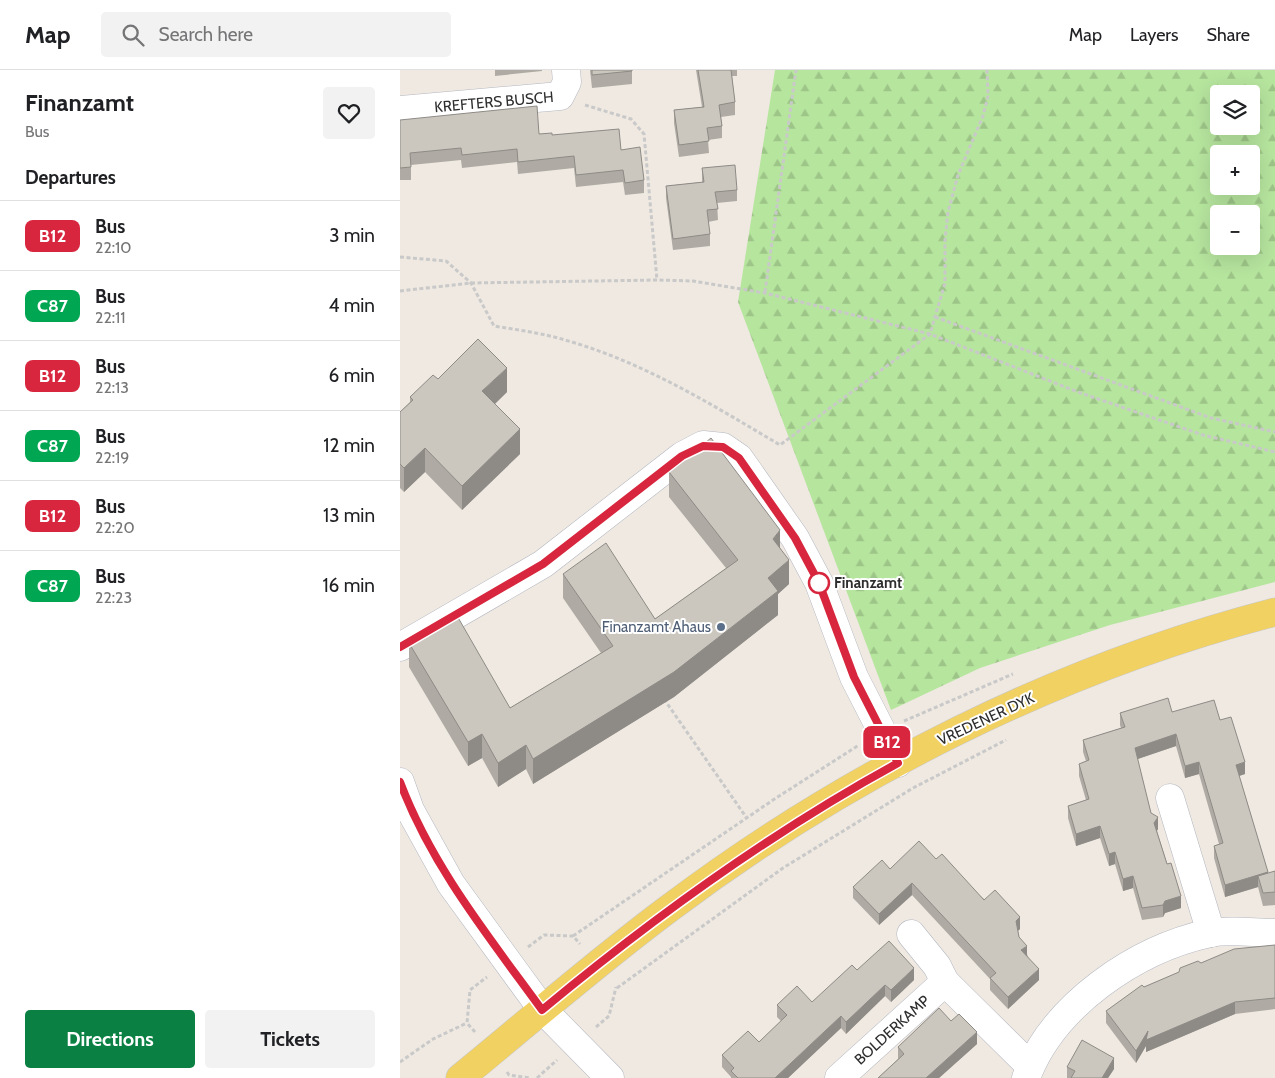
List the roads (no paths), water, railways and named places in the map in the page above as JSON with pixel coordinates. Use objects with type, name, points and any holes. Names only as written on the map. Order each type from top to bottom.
[{"type":"main road","name":"VREDENER DYK","points":[[460,1078],[672,906],[737,861],[851,789],[980,718],[1119,661],[1275,612]]},
{"type":"street","name":"KREFTERS BUSCH","points":[[400,110],[563,83]]},
{"type":"street","points":[[400,647],[543,564],[682,456],[703,446],[723,447],[739,458],[795,538],[819,583],[854,677],[898,763]]},
{"type":"street","points":[[400,782],[410,810],[450,884],[542,1010],[610,1078]]},
{"type":"street","points":[[1170,798],[1211,933]]},
{"type":"street","points":[[911,934],[937,966],[945,982],[1028,1072],[1048,1037],[1070,1011],[1118,970],[1154,952],[1211,933],[1275,933]]},
{"type":"street","name":"BOLDERKAMP","points":[[839,1078],[945,982]]},
{"type":"place","name":"Finanzamt","points":[[819,583]]},
{"type":"place","name":"Finanzamt Ahaus","points":[[721,627]]}]
